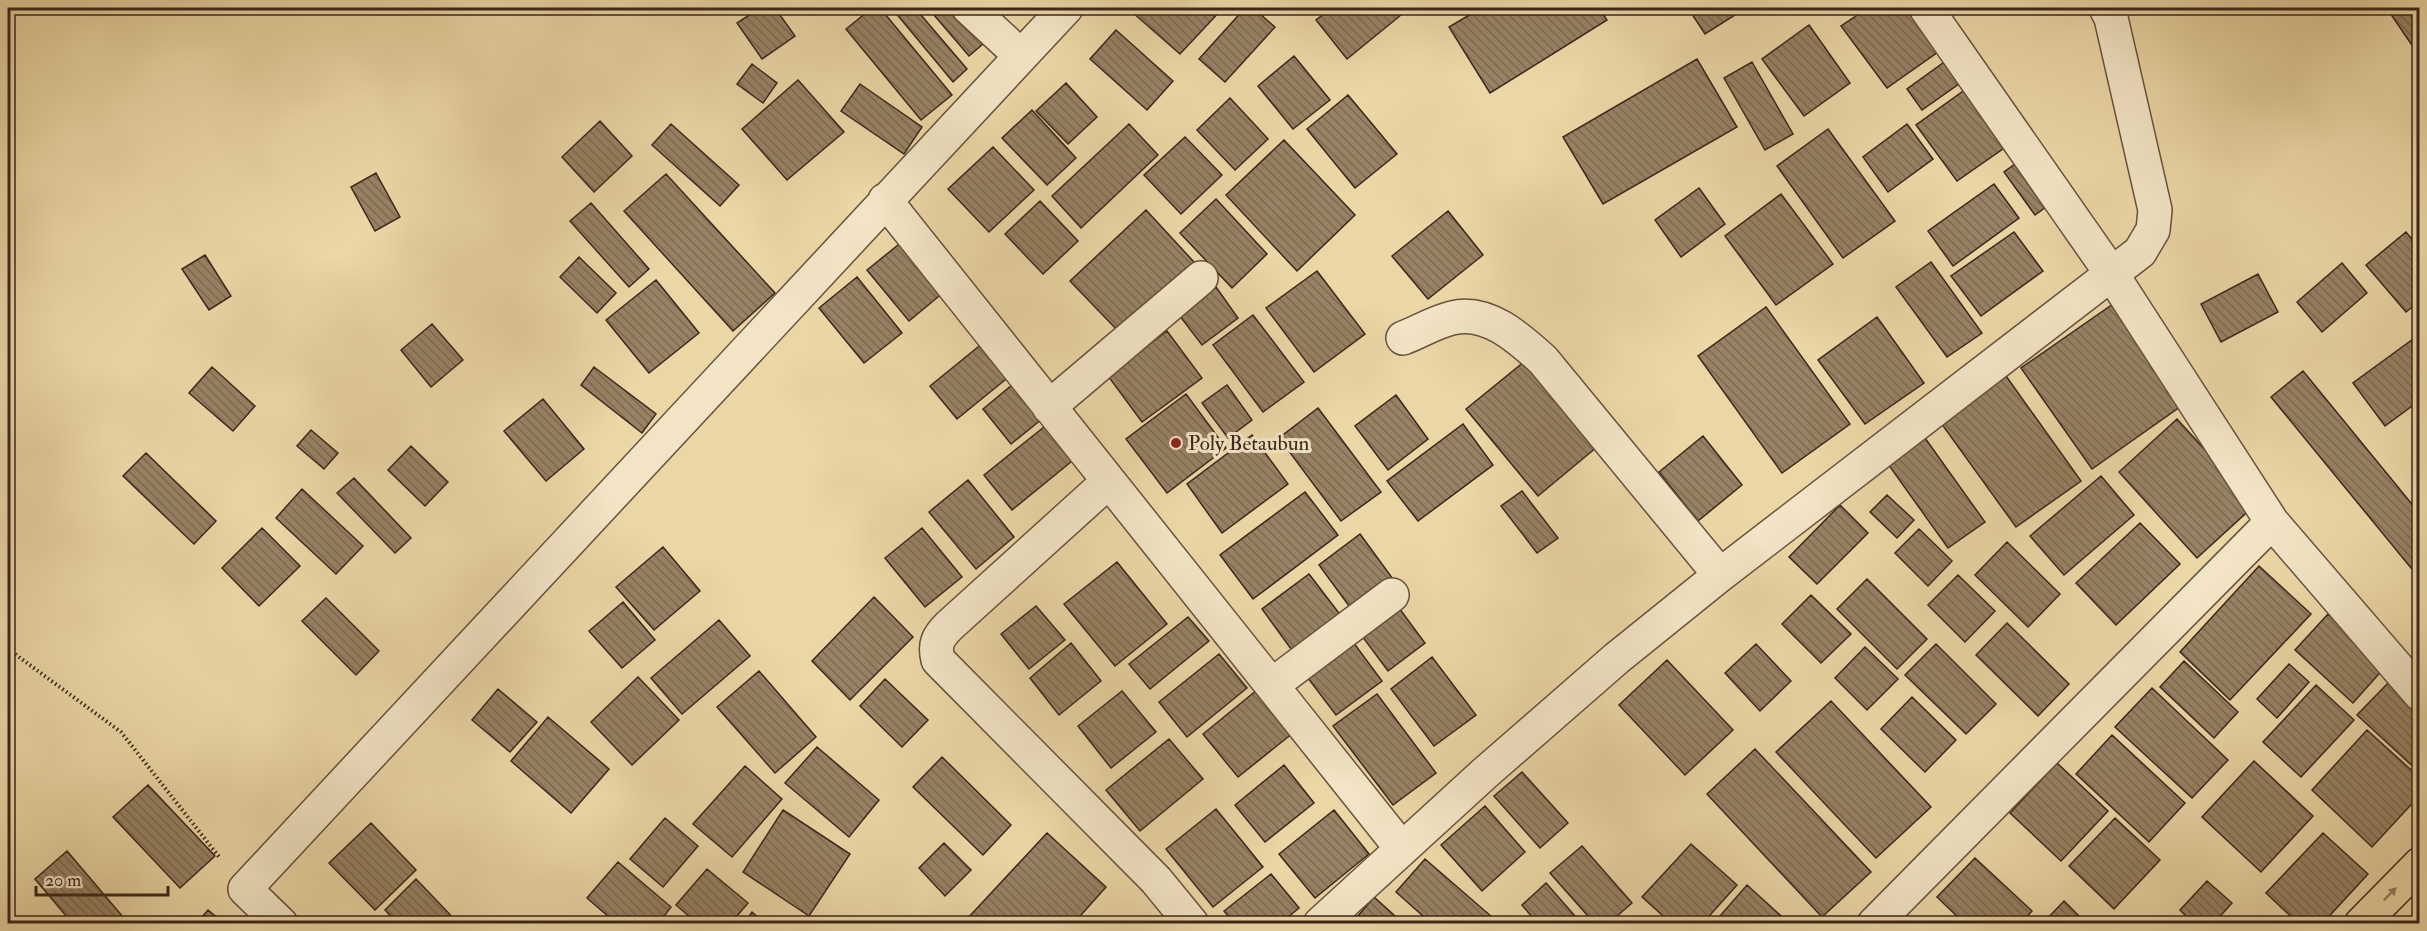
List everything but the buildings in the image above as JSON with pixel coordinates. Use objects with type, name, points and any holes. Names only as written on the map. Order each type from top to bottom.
[{"type":"highway","points":[[2361,924],[2420,864]]},
{"type":"street","points":[[969,8],[1021,56]]},
{"type":"street","points":[[281,924],[245,889],[1066,8]]},
{"type":"street","points":[[1926,8],[2111,273],[2272,522],[2420,694]]},
{"type":"street","points":[[1320,924],[1485,773],[1617,658],[1720,575],[2111,273],[2131,260],[2148,242],[2155,221],[2155,210],[2111,18],[2106,8]]},
{"type":"street","points":[[885,200],[1402,849]]},
{"type":"street","points":[[1050,407],[1201,278]]},
{"type":"street","points":[[1403,338],[1451,318],[1473,316],[1500,327],[1520,339],[1543,360],[1720,575]]},
{"type":"street","points":[[1109,482],[949,626],[936,643],[936,651],[938,660],[1156,880],[1192,924]]},
{"type":"street","points":[[1879,922],[2272,522]]},
{"type":"street","points":[[1272,685],[1392,595]]},
{"type":"path","points":[[8,649],[121,732],[245,889]]},
{"type":"place","name":"Poly Betaubun","points":[[1176,443]]}]
